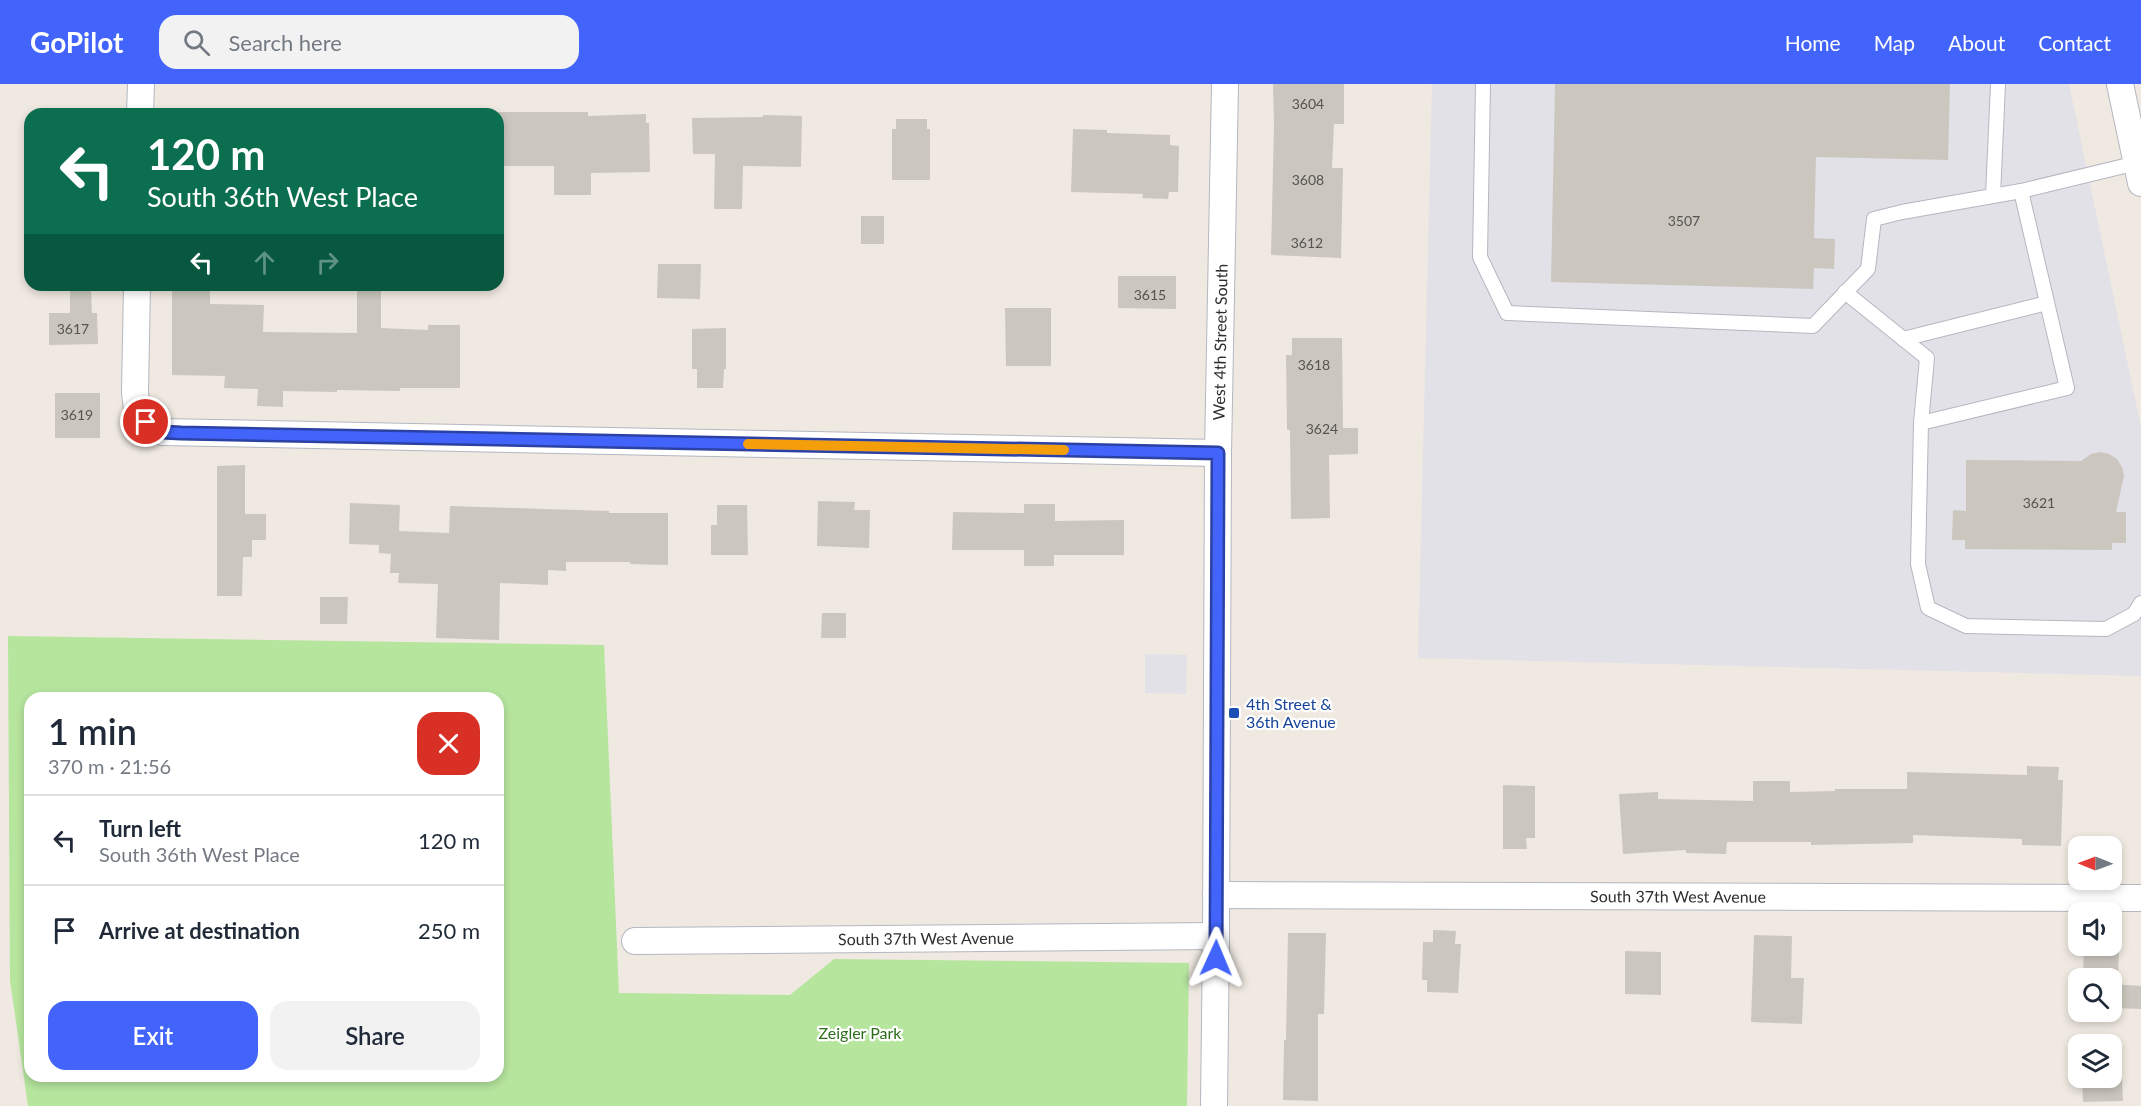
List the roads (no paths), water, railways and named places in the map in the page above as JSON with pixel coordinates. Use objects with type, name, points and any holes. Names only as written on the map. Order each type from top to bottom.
[{"type":"street","points":[[140,108],[141,84]]},
{"type":"street","name":"West 4th Street South","points":[[1214,1106],[1218,453],[1225,84]]},
{"type":"street","points":[[2120,84],[2139,173]]},
{"type":"street","points":[[137,291],[135,392],[138,410],[146,422],[162,432],[1218,453]]},
{"type":"street","name":"South 37th West Avenue","points":[[1216,895],[2141,898]]},
{"type":"street","name":"South 37th West Avenue","points":[[635,941],[1216,936]]},
{"type":"lane","points":[[1483,84],[1480,257],[1507,313],[1814,326],[1868,269],[1874,219],[2021,191],[2139,173]]},
{"type":"lane","points":[[1994,196],[1998,84]]},
{"type":"lane","points":[[1921,423],[2067,388],[2021,191]]},
{"type":"lane","points":[[1845,292],[1927,358],[1921,423],[1918,564],[1928,608],[1966,626],[2106,628],[2134,614],[2141,603]]},
{"type":"lane","points":[[1903,339],[2047,303]]},
{"type":"place","name":"4th Street & 36th Avenue","points":[[1234,713]]},
{"type":"park label","name":"Zeigler Park","points":[[860,1033]]}]
